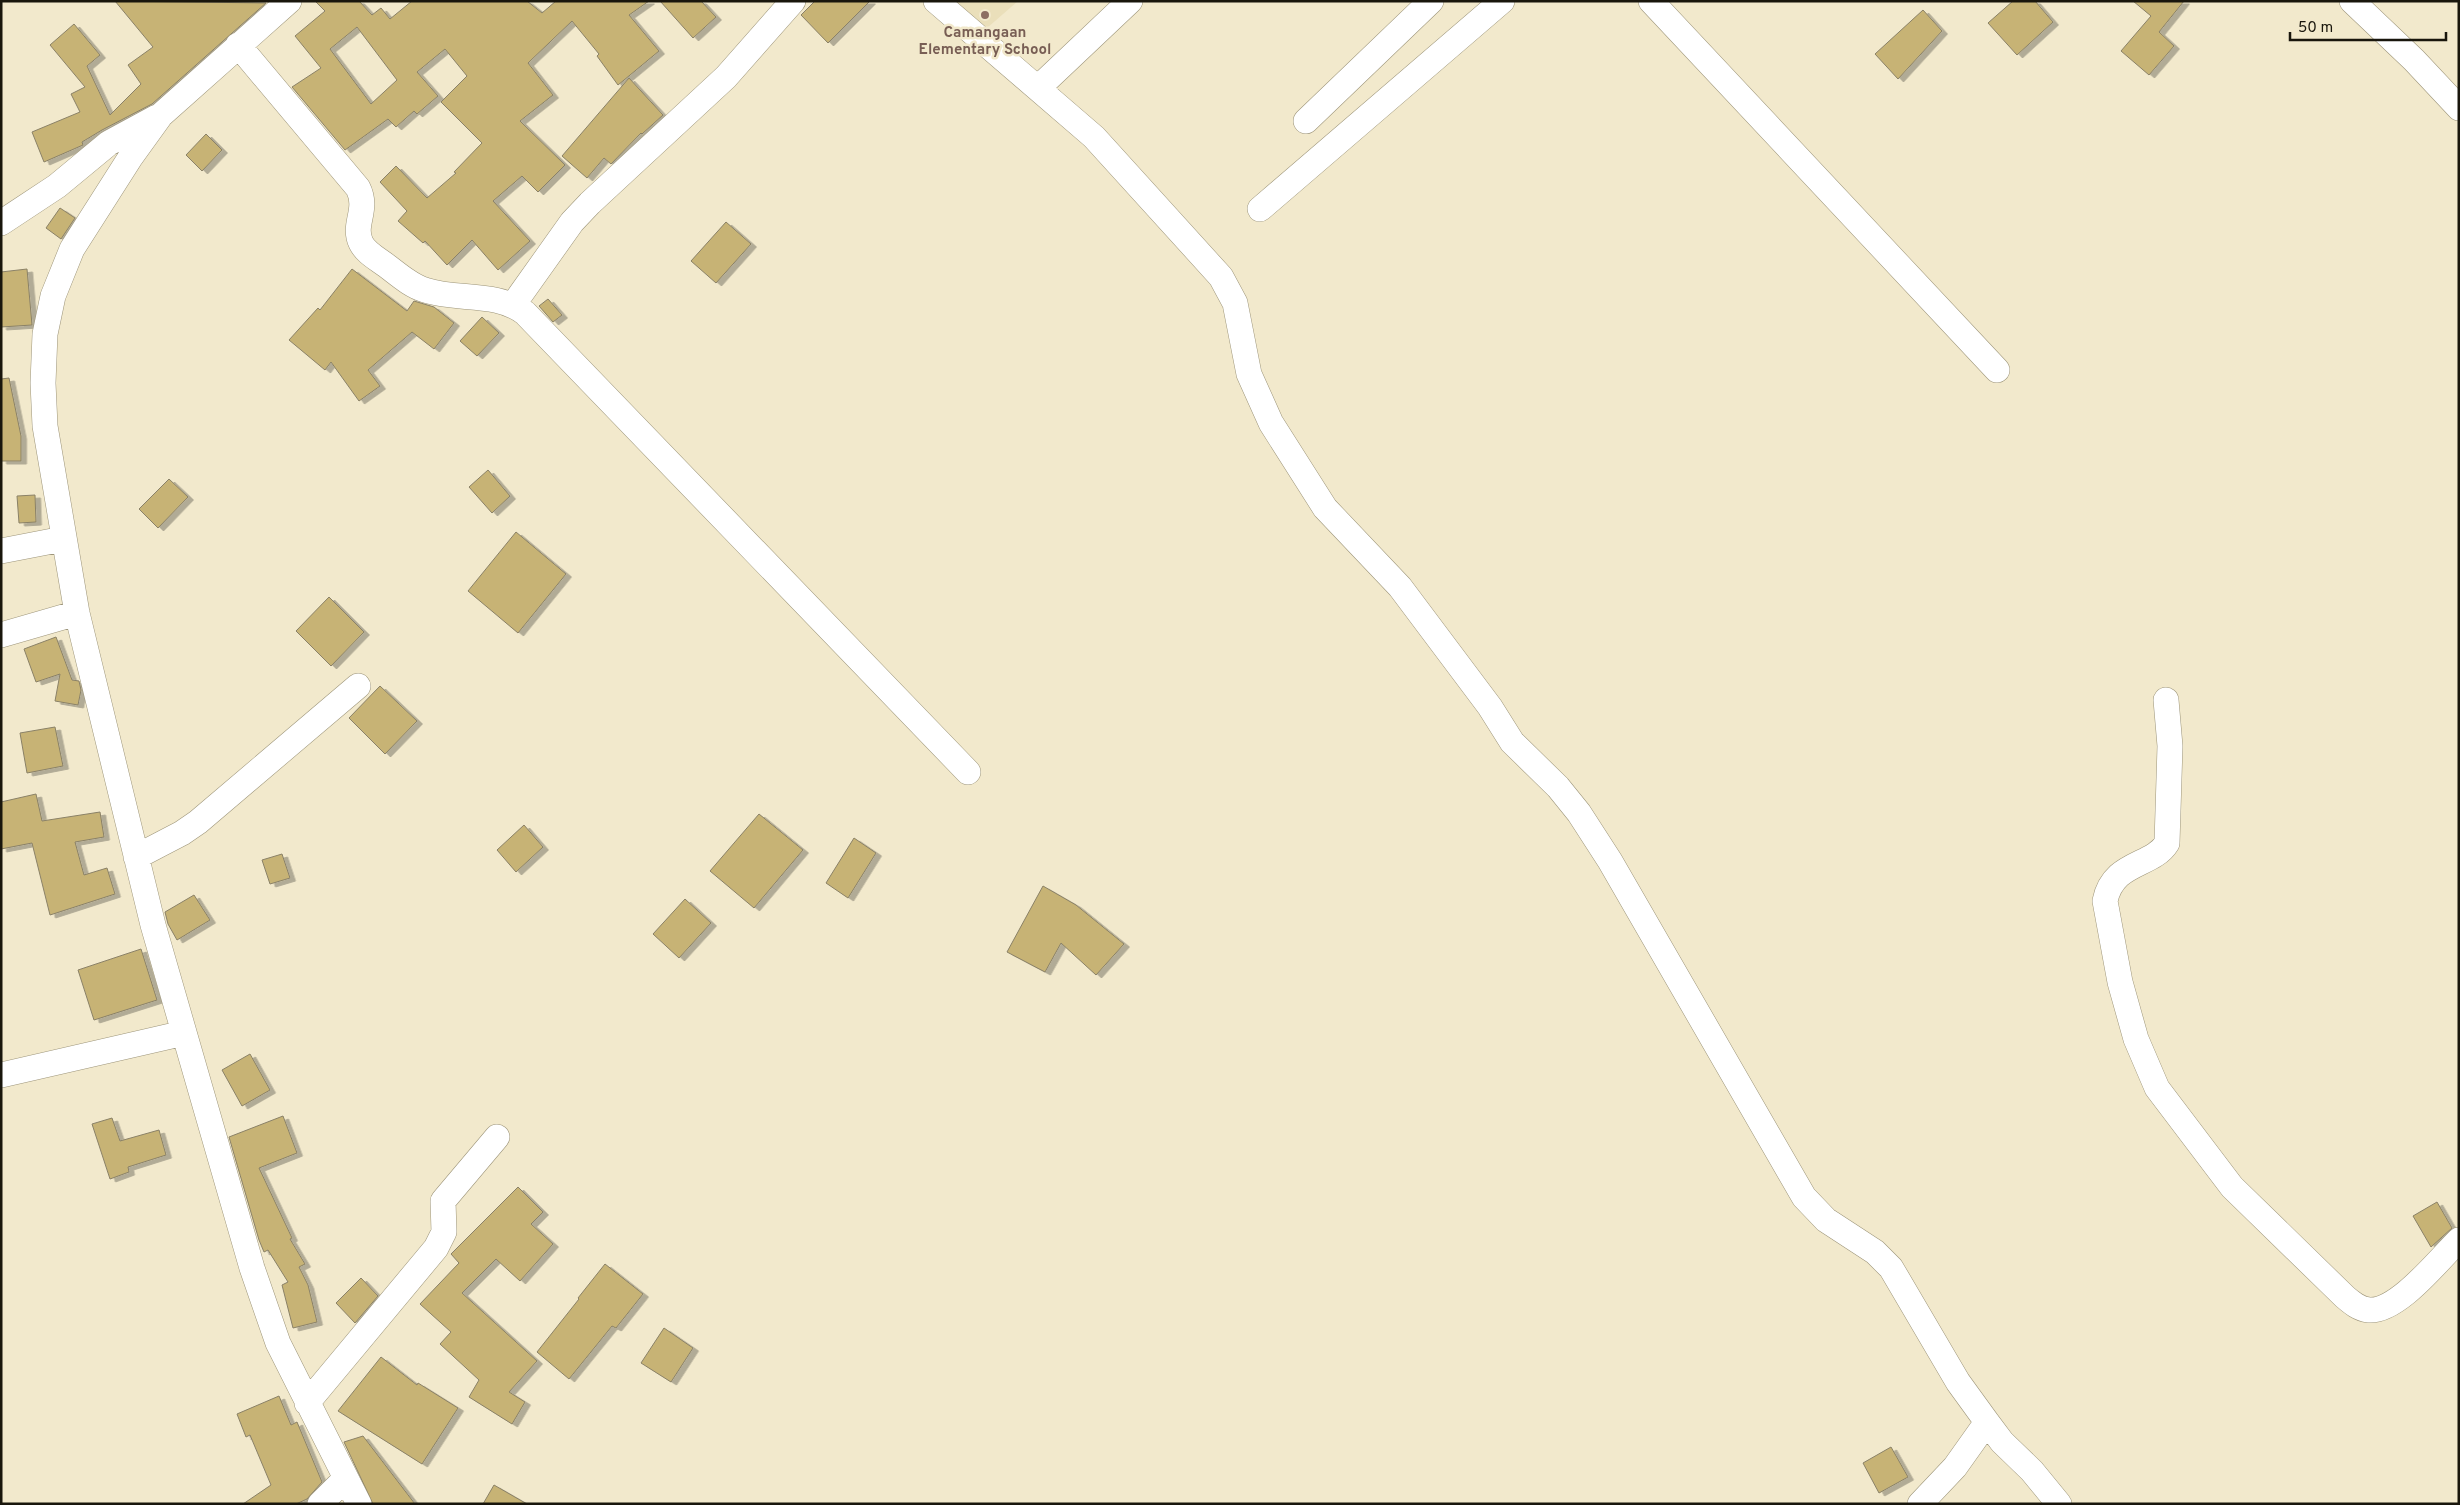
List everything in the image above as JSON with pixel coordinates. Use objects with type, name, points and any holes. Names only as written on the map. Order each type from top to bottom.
[{"type":"street","points":[[289,1],[162,115],[130,158],[72,249],[53,296],[45,334],[43,383],[45,426],[77,613],[136,857],[153,925],[252,1268],[278,1343],[307,1404],[359,1504]]},
{"type":"street","points":[[513,305],[578,216],[726,77],[793,1]]},
{"type":"street","points":[[936,1],[1094,137],[1221,277],[1234,303],[1250,374],[1271,423],[1325,508],[1400,587],[1490,707],[1512,742],[1558,787],[1579,813],[1610,861],[1804,1197],[1826,1220],[1875,1252],[1891,1268],[1958,1382],[1986,1422],[2059,1504]]},
{"type":"street","points":[[1038,88],[1130,1]]},
{"type":"street","points":[[1306,121],[1431,1]]},
{"type":"street","points":[[1260,209],[1502,1]]},
{"type":"street","points":[[1651,1],[1997,370]]},
{"type":"street","points":[[2352,1],[2414,60],[2459,108]]},
{"type":"street","points":[[238,45],[358,188],[364,203],[358,228],[359,235],[367,251],[411,284],[424,290],[467,295],[513,305],[524,313],[968,772]]},
{"type":"street","points":[[1,223],[56,186],[109,143],[127,131],[162,115]]},
{"type":"street","points":[[1,551],[63,539]]},
{"type":"street","points":[[1,635],[77,613]]},
{"type":"street","points":[[136,857],[182,833],[198,822],[358,686]]},
{"type":"street","points":[[2166,700],[2170,746],[2167,843],[2161,850],[2117,877],[2106,893],[2105,901],[2120,982],[2136,1039],[2157,1088],[2232,1187],[2345,1297],[2358,1307],[2370,1310],[2377,1309],[2396,1300],[2459,1240]]},
{"type":"street","points":[[1,1075],[184,1033]]},
{"type":"street","points":[[307,1404],[436,1248],[444,1232],[443,1201],[497,1137]]},
{"type":"street","points":[[1920,1504],[1954,1467],[1986,1422]]},
{"type":"street","points":[[320,1504],[346,1478]]},
{"type":"shaded area","name":"Camangaan Elementary School","points":[[948,1],[1018,1],[987,28]]},
{"type":"building","points":[[115,1],[266,3],[152,104],[102,130],[82,142],[83,145],[44,162],[32,132],[80,112],[71,94],[85,87],[50,45],[74,24],[100,55],[87,66],[110,115],[141,84],[128,65],[153,47]]},
{"type":"building","points":[[315,1],[359,1],[372,15],[381,8],[390,19],[412,1],[527,1],[542,13],[556,1],[649,1],[629,15],[659,51],[618,85],[597,56],[599,54],[572,21],[528,63],[553,95],[520,121],[565,165],[538,192],[522,176],[493,201],[530,241],[498,270],[472,240],[447,265],[425,241],[423,243],[398,221],[407,211],[380,182],[396,166],[427,198],[456,173],[454,172],[482,143],[441,102],[467,76],[445,49],[417,72],[438,96],[417,114],[414,111],[396,127],[388,119],[345,150],[292,87],[321,68],[295,36],[325,11]],"holes":[[[357,27],[397,80],[371,104],[330,49]]]},
{"type":"building","points":[[660,1],[701,1],[716,17],[693,38]]},
{"type":"building","points":[[815,1],[870,1],[828,43],[801,15]]},
{"type":"building","points":[[2013,1],[2035,1],[2053,22],[2017,55],[1988,23]]},
{"type":"building","points":[[2133,1],[2184,1],[2159,32],[2174,46],[2149,75],[2121,51],[2151,16]]},
{"type":"building","points":[[1923,10],[1942,31],[1898,79],[1875,54]]},
{"type":"building","points":[[629,78],[663,115],[641,133],[611,164],[604,158],[587,178],[562,156]]},
{"type":"building","points":[[206,134],[222,150],[202,171],[186,155]]},
{"type":"building","points":[[60,208],[75,218],[61,239],[46,228]]},
{"type":"building","points":[[726,222],[751,244],[716,283],[691,261]]},
{"type":"building","points":[[27,269],[32,325],[1,327],[1,272]]},
{"type":"building","points":[[352,269],[407,311],[414,301],[434,307],[454,323],[434,349],[412,332],[368,370],[380,386],[359,401],[331,362],[325,370],[289,340],[318,308],[320,310]]},
{"type":"building","points":[[548,299],[562,315],[553,322],[539,306]]},
{"type":"building","points":[[482,317],[499,333],[477,356],[460,341]]},
{"type":"building","points":[[9,378],[21,436],[21,461],[1,461],[1,379]]},
{"type":"building","points":[[488,470],[510,496],[492,513],[469,487]]},
{"type":"building","points":[[169,479],[188,497],[158,528],[139,509]]},
{"type":"building","points":[[35,495],[36,522],[19,523],[17,496]]},
{"type":"building","points":[[516,532],[566,574],[518,633],[468,591]]},
{"type":"building","points":[[329,597],[364,632],[331,666],[296,631]]},
{"type":"building","points":[[56,637],[72,680],[79,681],[81,690],[78,705],[55,701],[60,674],[36,682],[24,649]]},
{"type":"building","points":[[380,686],[417,721],[385,754],[349,718]]},
{"type":"building","points":[[55,727],[63,766],[27,773],[20,733]]},
{"type":"building","points":[[36,794],[42,821],[100,812],[104,837],[75,842],[84,875],[107,868],[115,894],[50,915],[32,843],[1,849],[1,802]]},
{"type":"building","points":[[759,814],[803,850],[754,908],[710,871]]},
{"type":"building","points":[[524,825],[543,847],[516,872],[497,850]]},
{"type":"building","points":[[854,838],[876,853],[848,898],[826,883]]},
{"type":"building","points":[[282,854],[290,878],[270,884],[262,860]]},
{"type":"building","points":[[1043,886],[1076,905],[1124,944],[1096,975],[1061,943],[1045,972],[1007,952]]},
{"type":"building","points":[[194,895],[210,920],[177,940],[168,924],[165,912]]},
{"type":"building","points":[[685,899],[711,923],[679,958],[653,934]]},
{"type":"building","points":[[141,949],[157,1000],[94,1020],[78,970]]},
{"type":"building","points":[[250,1054],[270,1090],[242,1106],[222,1070]]},
{"type":"building","points":[[283,1116],[297,1153],[259,1168],[292,1238],[290,1239],[305,1264],[299,1267],[308,1285],[317,1322],[293,1328],[282,1285],[288,1282],[268,1250],[264,1252],[259,1240],[229,1137]]},
{"type":"building","points":[[112,1118],[120,1141],[159,1130],[166,1155],[128,1167],[129,1172],[110,1179],[92,1124]]},
{"type":"building","points":[[518,1187],[543,1212],[531,1224],[553,1244],[520,1281],[496,1259],[462,1293],[537,1361],[509,1392],[525,1402],[512,1424],[469,1397],[479,1380],[440,1344],[451,1332],[420,1304],[459,1263],[451,1254]]},
{"type":"building","points":[[2437,1202],[2452,1228],[2431,1247],[2413,1216]]},
{"type":"building","points":[[605,1264],[643,1294],[616,1328],[612,1326],[569,1379],[537,1352]]},
{"type":"building","points":[[361,1278],[378,1296],[355,1323],[336,1303]]},
{"type":"building","points":[[664,1328],[693,1348],[671,1382],[641,1363]]},
{"type":"building","points":[[381,1357],[417,1385],[418,1383],[458,1408],[422,1464],[338,1411]]},
{"type":"building","points":[[279,1396],[291,1425],[297,1422],[322,1482],[307,1499],[296,1504],[243,1504],[271,1485],[250,1435],[246,1437],[237,1414]]},
{"type":"building","points":[[363,1436],[415,1504],[373,1504],[344,1442]]},
{"type":"building","points":[[1891,1447],[1908,1477],[1879,1493],[1863,1463]]},
{"type":"building","points":[[494,1485],[527,1504],[483,1504]]},
{"type":"place","name":"Camangaan Elementary School","points":[[985,15]]}]
